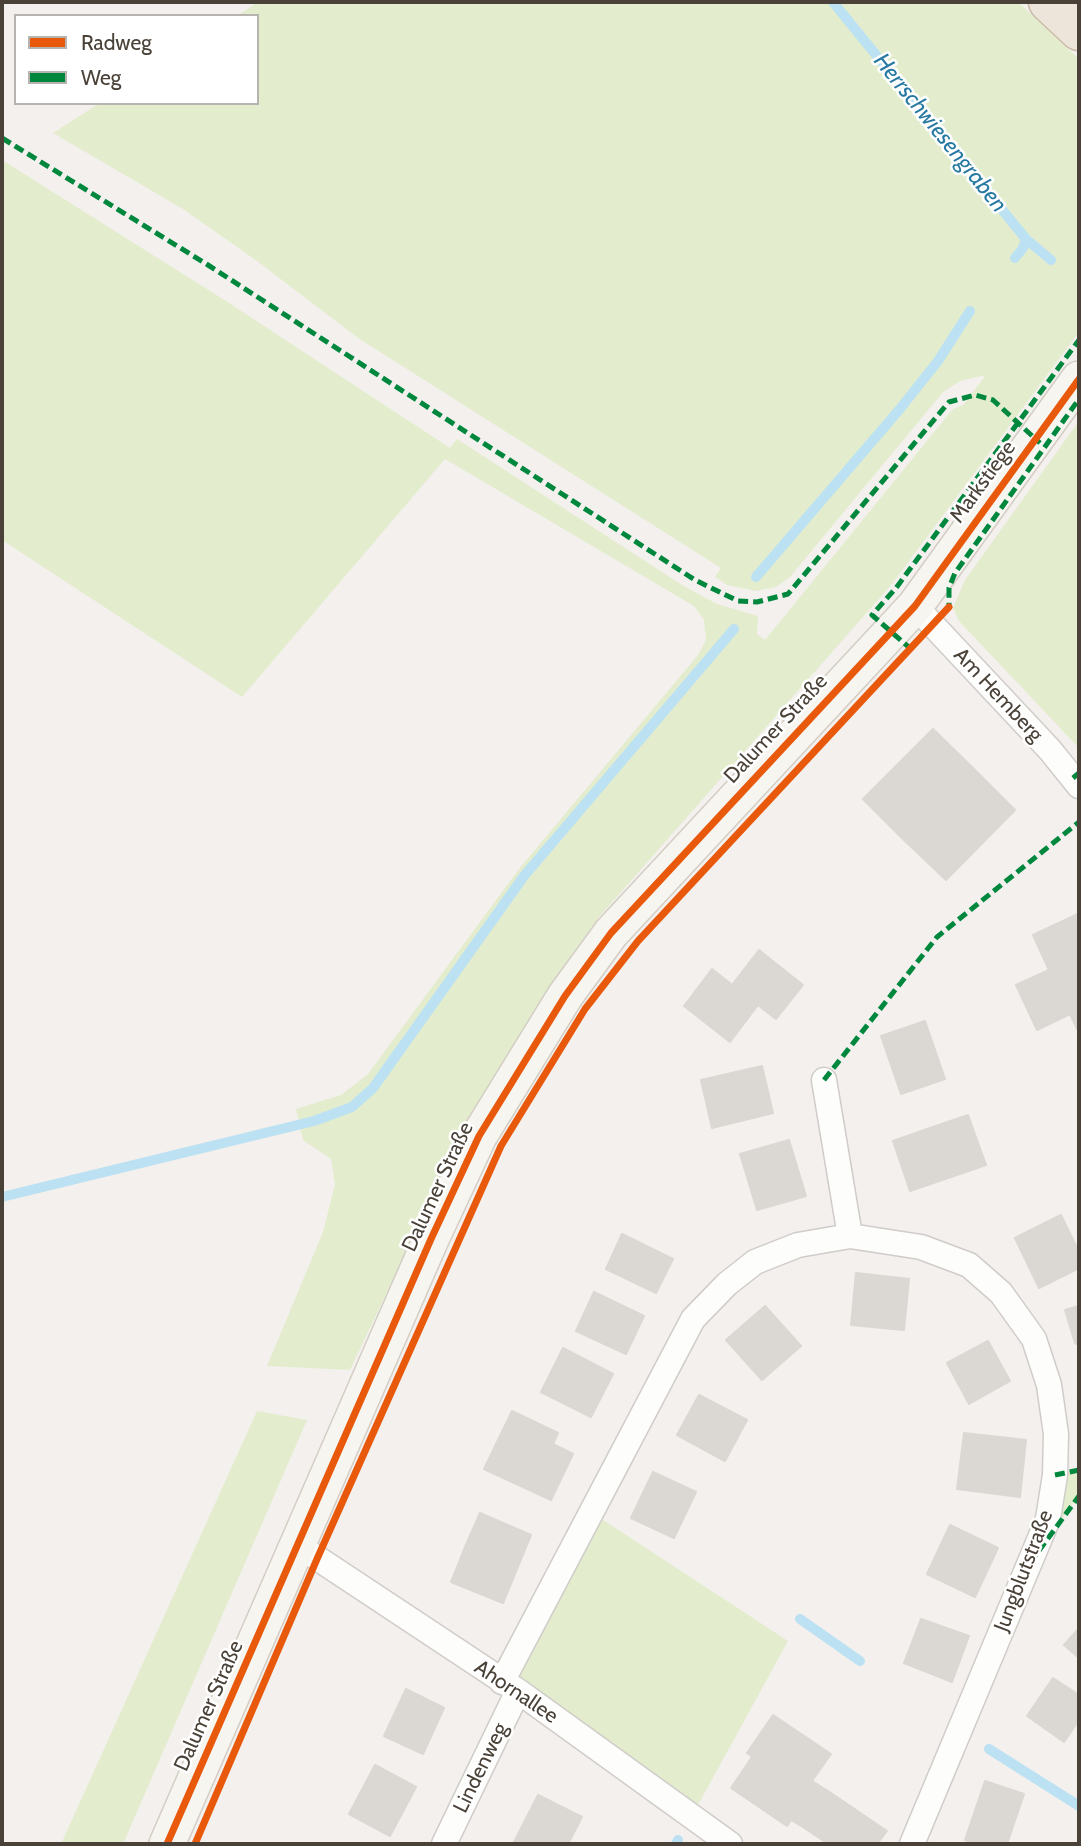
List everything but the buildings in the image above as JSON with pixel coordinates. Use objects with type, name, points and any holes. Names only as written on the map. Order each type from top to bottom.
[{"type":"highway","points":[[1048,2],[1079,30]]},
{"type":"street","name":"Markstiege","points":[[915,606],[1079,379]]},
{"type":"street","name":"Am Hemberg","points":[[915,606],[1050,750],[1079,786]]},
{"type":"street","name":"Dalumer Straße","points":[[167,1844],[479,1136],[565,996],[611,933],[915,606]]},
{"type":"street","points":[[824,1080],[850,1236]]},
{"type":"street","name":"Jungblutstraße","points":[[510,1687],[693,1319],[727,1284],[755,1262],[798,1245],[850,1236],[921,1247],[969,1265],[1001,1293],[1034,1339],[1049,1385],[1056,1434],[1048,1519],[912,1844]]},
{"type":"street","name":"Ahornallee","points":[[299,1546],[510,1687],[730,1844]]},
{"type":"street","name":"Lindenweg","points":[[444,1844],[510,1687]]},
{"type":"green space","points":[[258,2],[1018,2],[1079,59],[1079,332],[892,584],[599,917],[550,985],[465,1128],[350,1370],[267,1366],[323,1232],[335,1184],[331,1159],[303,1140],[296,1109],[341,1095],[368,1074],[519,869],[698,655],[706,640],[704,620],[694,606],[445,459],[242,697],[2,540],[2,160],[226,301],[450,448],[457,439],[682,585],[717,604],[758,616],[757,634],[765,640],[953,409],[963,405],[986,375],[960,381],[943,392],[790,577],[776,587],[756,591],[727,585],[715,577],[721,568],[358,338],[183,209],[53,133],[97,105],[259,105],[259,14],[240,14]]},
{"type":"green space","points":[[1079,421],[1079,748],[959,621],[953,608],[965,580]]},
{"type":"green space","points":[[257,1411],[307,1420],[123,1844],[61,1844]]},
{"type":"green space","points":[[1079,1470],[1079,1496],[1031,1561],[1055,1475]]},
{"type":"green space","points":[[591,1512],[788,1641],[698,1805],[509,1669]]},
{"type":"waterway","name":"Herrschwiesengraben","points":[[833,2],[1026,239],[1051,260]]},
{"type":"waterway","points":[[1015,258],[1026,239]]},
{"type":"waterway","points":[[756,577],[899,410],[938,361],[970,311]]},
{"type":"waterway","points":[[2,1197],[314,1121],[352,1107],[373,1088],[524,876],[734,629]]},
{"type":"waterway","points":[[800,1619],[860,1661]]},
{"type":"waterway","points":[[989,1749],[1079,1806]]},
{"type":"waterway","points":[[676,1844],[678,1840]]},
{"type":"marked path","points":[[2,138],[208,265],[695,580],[738,601],[757,602],[788,594],[949,402],[975,395],[993,400],[1040,443]]},
{"type":"marked path","points":[[912,650],[872,615],[896,588],[1079,340]]},
{"type":"marked path","points":[[945,611],[949,607],[949,588],[955,573],[1079,399]]},
{"type":"marked path","points":[[1073,778],[1079,773]]},
{"type":"marked path","points":[[824,1080],[937,937],[1079,822]]},
{"type":"marked path","points":[[1055,1475],[1079,1470]]},
{"type":"marked path","points":[[1030,1563],[1079,1496]]},
{"type":"cycle path","points":[[167,1844],[431,1239],[479,1136],[565,996],[611,933],[915,606],[1079,379]]},
{"type":"cycle path","points":[[195,1844],[317,1559],[501,1146],[585,1009],[638,941],[949,607]]}]
